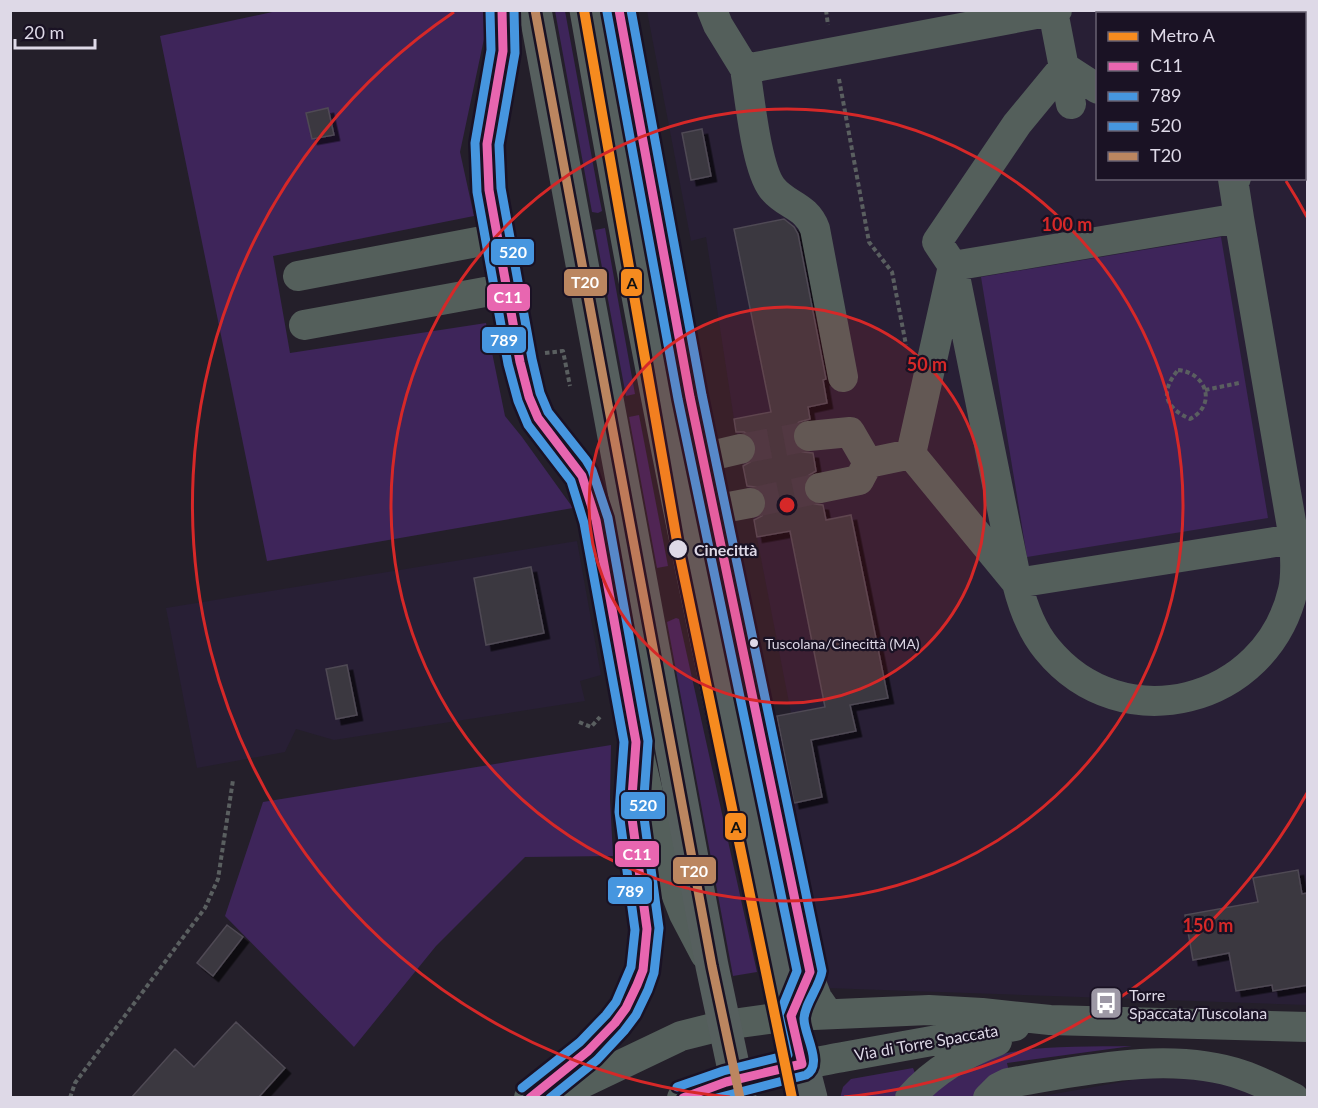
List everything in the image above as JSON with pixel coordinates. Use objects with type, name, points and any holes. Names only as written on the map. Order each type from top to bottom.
[{"type":"main road","points":[[535,10],[712,966],[738,1088]]},
{"type":"main road","points":[[586,10],[660,417],[719,701],[811,1098]]},
{"type":"street","points":[[502,10],[504,59],[491,117],[487,151],[487,180],[520,362],[533,407],[545,428],[577,467],[589,494],[636,742],[672,883],[684,914],[712,966]]},
{"type":"street","points":[[619,10],[702,458],[814,992],[828,1014]]},
{"type":"street","points":[[712,10],[718,25],[745,69],[761,165],[767,180],[781,197],[805,212],[815,229],[843,377]]},
{"type":"street","points":[[745,69],[1055,11],[1071,104]]},
{"type":"street","points":[[1064,67],[1096,88]]},
{"type":"street","points":[[1064,67],[1017,124],[937,242],[953,266],[1023,606],[1037,636],[1064,666],[1083,681],[1106,692],[1129,699],[1153,701],[1178,699],[1202,694],[1224,684],[1262,654],[1287,612],[1293,588],[1296,564],[1294,540],[1233,180]]},
{"type":"street","points":[[953,266],[1096,237],[1239,218]]},
{"type":"street","points":[[298,276],[498,238]]},
{"type":"street","points":[[911,454],[953,266]]},
{"type":"street","points":[[304,325],[507,288]]},
{"type":"street","points":[[809,436],[850,432],[868,462]]},
{"type":"street","points":[[702,458],[740,449]]},
{"type":"street","points":[[868,462],[911,454]]},
{"type":"street","points":[[911,454],[1017,583]]},
{"type":"street","points":[[820,488],[859,480],[868,462]]},
{"type":"street","points":[[713,510],[750,503]]},
{"type":"street","points":[[1017,583],[1294,540]]},
{"type":"street","points":[[529,1098],[572,1065],[605,1032],[627,1006],[642,974],[646,948],[646,913],[636,852],[631,796],[636,742]]},
{"type":"street","points":[[792,1016],[810,972]]},
{"type":"street","name":"Via di Torre Spaccata","points":[[551,1098],[681,1036],[725,1025],[792,1016],[929,1010],[1050,1020],[1308,1027]]},
{"type":"street","points":[[910,1098],[932,1075],[971,1051],[1050,1020]]},
{"type":"street","name":"Via di Torre Spaccata","points":[[682,1098],[700,1090],[738,1088],[802,1064],[1050,1020]]},
{"type":"street","points":[[988,1098],[998,1088],[1008,1083],[1111,1067],[1193,1065],[1241,1075],[1293,1098]]},
{"type":"path","points":[[826,10],[869,242],[892,272],[907,351]]},
{"type":"path","points":[[565,360],[570,386]]},
{"type":"path","points":[[1178,370],[1189,371],[1200,379],[1204,390],[1204,406],[1197,415],[1190,419],[1173,409],[1166,389],[1178,370]]},
{"type":"path","points":[[1204,390],[1266,378]]},
{"type":"path","points":[[579,722],[591,727],[600,717]]},
{"type":"path","points":[[70,1098],[75,1083],[205,908],[218,879],[233,780]]},
{"type":"shaded area","points":[[277,11],[487,11],[488,20],[460,152],[474,216],[273,256],[290,353],[486,323],[505,416],[573,508],[267,561],[160,36]]},
{"type":"shaded area","points":[[555,11],[565,11],[602,211],[598,213],[592,212]]},
{"type":"shaded area","points":[[647,11],[1307,11],[1307,1005],[826,988],[794,802],[791,713],[734,419],[706,237],[691,241]]},
{"type":"shaded area","points":[[605,228],[635,394],[626,396],[595,230]]},
{"type":"shaded area","points":[[1221,237],[1268,518],[1027,557],[981,277]]},
{"type":"shaded area","points":[[639,415],[668,566],[657,568],[629,417]]},
{"type":"shaded area","points":[[577,541],[601,675],[580,681],[585,701],[334,740],[296,729],[285,752],[197,768],[166,608]]},
{"type":"shaded area","points":[[679,619],[757,972],[733,976],[667,622]]},
{"type":"shaded area","points":[[611,745],[610,799],[613,856],[525,857],[436,946],[354,1047],[225,916],[263,802]]},
{"type":"shaded area","points":[[1132,1046],[1007,1063],[1010,1076],[984,1088],[973,1097],[928,1098],[967,1069],[990,1058],[1012,1052],[1041,1048]]},
{"type":"shaded area","points":[[913,1068],[915,1073],[894,1097],[840,1098],[843,1087],[851,1079]]},
{"type":"shaded area","points":[[1143,1078],[1196,1079],[1237,1084],[1273,1098],[1032,1098]]},
{"type":"building","points":[[328,108],[334,135],[312,139],[306,113]]},
{"type":"building","points":[[702,129],[711,176],[691,180],[682,133]]},
{"type":"building","points":[[784,219],[794,227],[798,234],[826,379],[823,380],[827,403],[808,407],[810,419],[799,422],[793,429],[792,437],[795,446],[802,452],[813,453],[816,471],[804,482],[803,492],[814,504],[823,505],[826,520],[851,515],[888,698],[850,705],[856,731],[811,740],[822,797],[794,803],[777,716],[825,707],[790,531],[757,537],[754,520],[762,516],[766,509],[767,499],[756,487],[747,486],[743,466],[752,461],[757,446],[752,437],[744,432],[736,432],[734,419],[771,412],[734,229]]},
{"type":"building","points":[[531,567],[544,633],[486,645],[474,578]]},
{"type":"building","points":[[347,665],[357,715],[336,719],[326,669]]},
{"type":"building","points":[[1298,870],[1302,894],[1308,893],[1308,985],[1273,991],[1272,985],[1236,991],[1229,953],[1193,960],[1185,915],[1258,902],[1253,878]]},
{"type":"building","points":[[227,925],[243,937],[213,976],[197,963]]},
{"type":"building","points":[[236,1022],[285,1068],[258,1098],[131,1098],[175,1049],[194,1067]]},
{"type":"tunnel","points":[[740,449],[809,436]]},
{"type":"tunnel","points":[[750,503],[820,488]]},
{"type":"metro line","name":"A","points":[[584,10],[678,547],[792,1098]]},
{"type":"transit line","name":"C11","points":[[502,10],[503,51],[487,144],[489,190],[520,362],[529,397],[538,418],[582,476],[596,520],[636,742],[631,811],[647,929],[643,970],[626,1008],[588,1051],[530,1098]]},
{"type":"transit line","name":"520","points":[[514,10],[515,53],[499,145],[501,188],[540,393],[548,412],[592,470],[608,518],[648,741],[643,810],[659,928],[654,973],[636,1015],[597,1060],[550,1098]]},
{"type":"transit line","name":"T20","points":[[535,10],[712,966],[740,1098]]},
{"type":"transit line","name":"C11","points":[[619,10],[690,397],[810,972],[791,1016],[802,1064],[726,1082],[683,1098]]},
{"type":"transit line","name":"520","points":[[631,10],[702,395],[822,971],[804,1019],[812,1049],[811,1070],[806,1075],[717,1098]]},
{"type":"transit line","name":"789","points":[[490,11],[491,50],[475,143],[477,192],[508,364],[518,401],[528,425],[571,481],[584,523],[624,742],[619,812],[635,930],[631,967],[616,1002],[580,1042],[522,1088]]},
{"type":"transit line","name":"789","points":[[607,12],[678,399],[797,971],[779,1015],[788,1055],[723,1071],[677,1087]]},
{"type":"place","name":"Cinecittà","points":[[678,549]]},
{"type":"place","name":"Tuscolana/Cinecittà (MA)","points":[[754,643]]},
{"type":"place","name":"Torre Spaccata/Tuscolana","points":[[1106,1003]]}]
